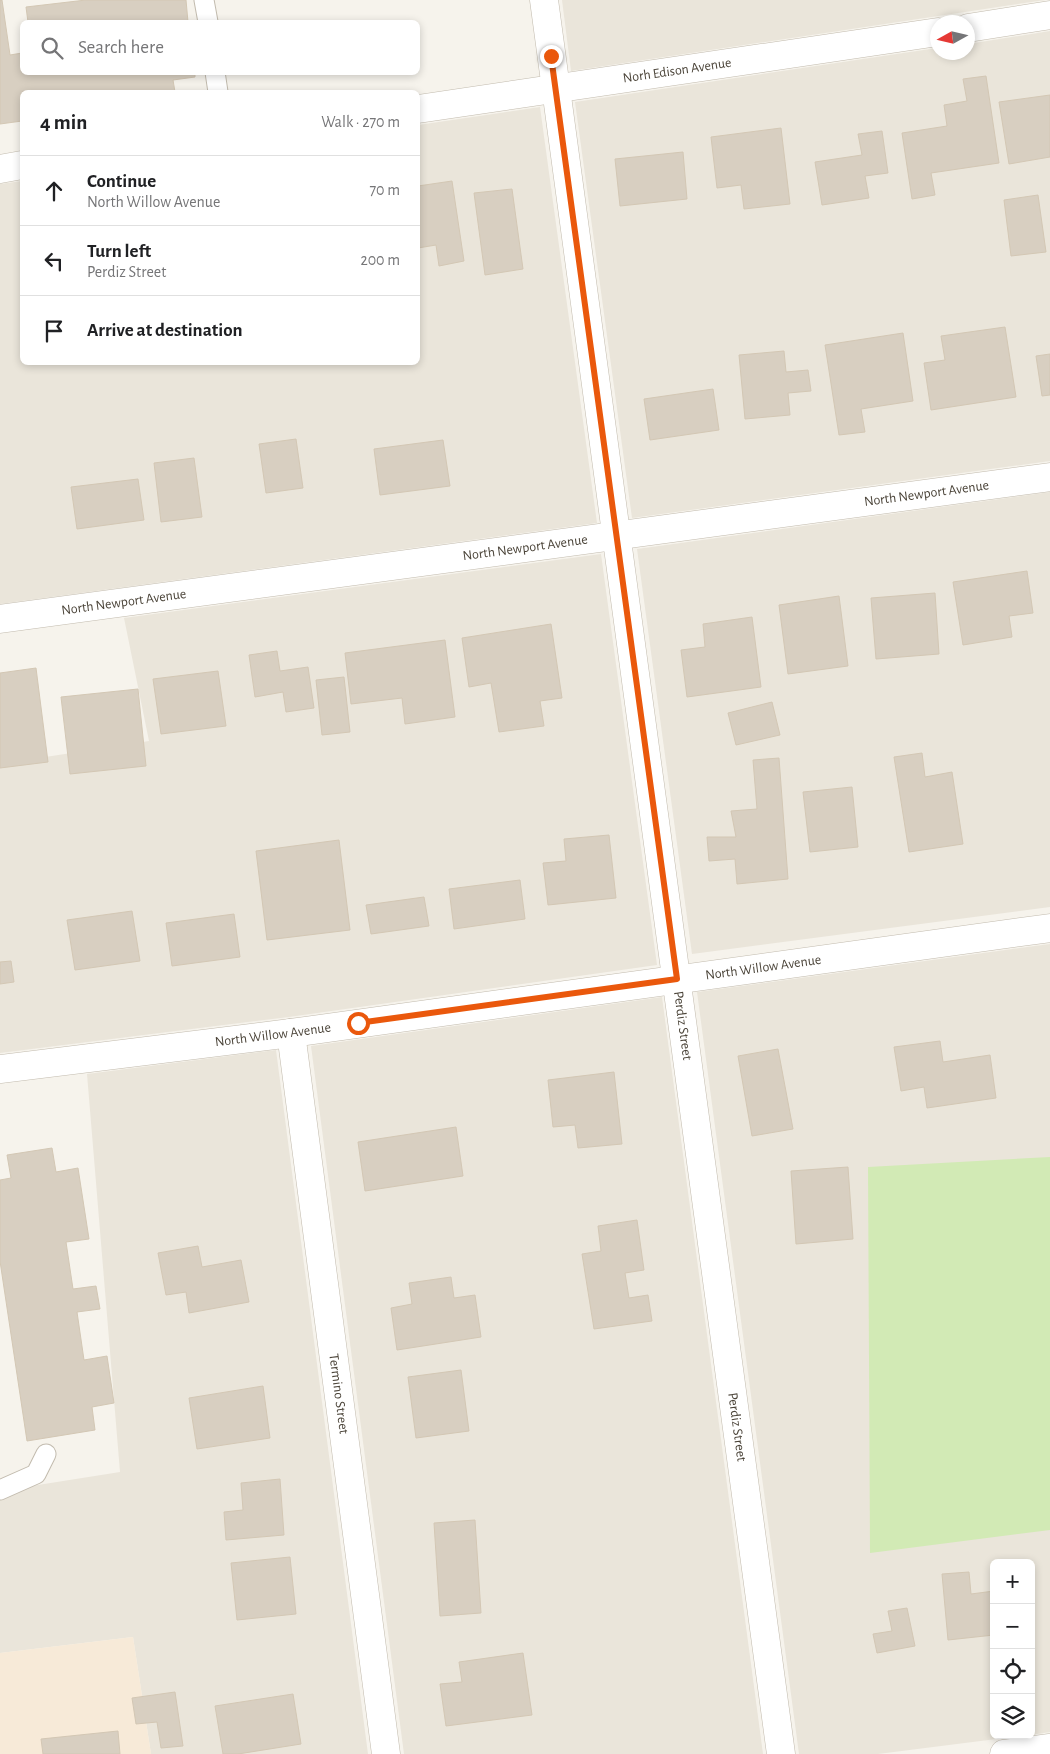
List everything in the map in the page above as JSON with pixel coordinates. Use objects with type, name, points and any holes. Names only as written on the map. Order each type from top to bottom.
[{"type":"street","name":"Perdiz Street","points":[[544,0],[781,1754]]},
{"type":"street","points":[[975,27],[1050,15]]},
{"type":"street","name":"Norh Edison Avenue","points":[[420,109],[930,33]]},
{"type":"street","points":[[0,168],[20,165]]},
{"type":"street","name":"North Newport Avenue","points":[[0,619],[1050,476]]},
{"type":"street","name":"North Willow Avenue","points":[[0,1069],[291,1032],[1050,928]]},
{"type":"street","name":"Termino Street","points":[[291,1032],[386,1754]]},
{"type":"street","points":[[1004,1754],[1050,1748]]},
{"type":"lane","points":[[204,0],[208,20]]},
{"type":"lane","points":[[215,75],[218,90]]},
{"type":"lane","points":[[0,1490],[36,1474],[46,1454]]},
{"type":"shaded area","points":[[562,0],[1045,0],[945,15],[930,15],[930,17],[571,71]]},
{"type":"shaded area","points":[[1050,31],[1050,461],[632,518],[575,102],[930,49],[930,60],[975,60],[975,43]]},
{"type":"shaded area","points":[[540,107],[597,523],[0,604],[0,184],[20,181],[20,365],[420,365],[420,125]]},
{"type":"shaded area","points":[[1050,492],[1050,907],[692,954],[637,549]]},
{"type":"shaded area","points":[[601,554],[657,965],[289,1017],[0,1053],[0,764],[149,741],[124,618]]},
{"type":"shaded area","points":[[1050,944],[1050,1732],[1035,1734],[1035,1559],[990,1559],[990,1739],[996,1739],[878,1754],[799,1754],[697,992]]},
{"type":"shaded area","points":[[662,997],[763,1754],[404,1754],[311,1046]]},
{"type":"shaded area","points":[[276,1050],[368,1754],[151,1754],[133,1637],[0,1653],[0,1491],[120,1472],[87,1074]]},
{"type":"shaded area","points":[[133,1637],[151,1754],[0,1754],[0,1653]]},
{"type":"green space","points":[[1050,1157],[1050,1530],[870,1553],[868,1167]]},
{"type":"building","points":[[0,0],[2,0],[10,55],[20,53],[20,75],[195,75],[195,77],[173,80],[175,90],[20,90],[20,121],[0,124]]},
{"type":"building","points":[[86,0],[186,0],[188,20],[28,20],[26,7]]},
{"type":"building","points":[[986,76],[999,163],[931,173],[935,195],[912,199],[902,133],[947,126],[944,105],[967,101],[963,79]]},
{"type":"building","points":[[1050,95],[1050,157],[1009,164],[999,102]]},
{"type":"building","points":[[781,128],[790,204],[744,209],[741,185],[717,188],[711,137]]},
{"type":"building","points":[[882,131],[888,173],[865,176],[869,198],[822,205],[815,162],[862,155],[858,134]]},
{"type":"building","points":[[683,152],[687,199],[620,206],[615,159]]},
{"type":"building","points":[[452,181],[464,261],[439,266],[436,245],[420,248],[420,186]]},
{"type":"building","points":[[512,189],[523,269],[485,275],[474,193]]},
{"type":"building","points":[[1038,195],[1046,252],[1011,256],[1004,200]]},
{"type":"building","points":[[1005,327],[1016,397],[931,410],[924,363],[945,360],[941,336]]},
{"type":"building","points":[[903,333],[913,401],[861,409],[865,432],[839,435],[825,345]]},
{"type":"building","points":[[784,351],[786,372],[808,370],[811,391],[788,393],[790,415],[745,419],[739,355]]},
{"type":"building","points":[[1050,354],[1050,395],[1042,396],[1036,356]]},
{"type":"building","points":[[713,389],[719,430],[650,440],[644,399]]},
{"type":"building","points":[[296,439],[303,488],[266,493],[259,444]]},
{"type":"building","points":[[443,440],[450,486],[380,495],[374,449]]},
{"type":"building","points":[[194,458],[202,517],[161,522],[154,463]]},
{"type":"building","points":[[138,479],[144,520],[77,529],[71,487]]},
{"type":"building","points":[[1027,571],[1033,613],[1009,616],[1012,637],[963,645],[953,582]]},
{"type":"building","points":[[935,593],[939,654],[876,659],[871,598]]},
{"type":"building","points":[[839,596],[848,666],[788,674],[779,605]]},
{"type":"building","points":[[752,617],[761,687],[687,697],[681,650],[705,647],[703,624]]},
{"type":"building","points":[[551,624],[562,698],[540,701],[544,726],[499,732],[491,683],[469,687],[462,638]]},
{"type":"building","points":[[445,640],[455,717],[405,724],[402,698],[351,704],[345,653]]},
{"type":"building","points":[[277,651],[280,671],[308,667],[314,708],[286,712],[283,692],[255,697],[249,655]]},
{"type":"building","points":[[36,668],[48,762],[0,768],[0,673]]},
{"type":"building","points":[[218,671],[226,726],[161,734],[153,679]]},
{"type":"building","points":[[344,677],[350,732],[322,735],[316,680]]},
{"type":"building","points":[[138,689],[146,766],[70,774],[61,697]]},
{"type":"building","points":[[772,702],[780,735],[736,745],[728,713]]},
{"type":"building","points":[[922,753],[925,777],[952,772],[963,844],[909,852],[894,757]]},
{"type":"building","points":[[779,758],[788,879],[737,884],[735,859],[709,861],[707,837],[736,837],[731,811],[757,809],[753,760]]},
{"type":"building","points":[[852,787],[858,847],[810,852],[803,792]]},
{"type":"building","points":[[609,835],[616,898],[548,905],[543,863],[566,861],[564,839]]},
{"type":"building","points":[[339,840],[350,930],[267,940],[256,851]]},
{"type":"building","points":[[520,880],[525,919],[454,929],[449,889]]},
{"type":"building","points":[[424,897],[429,926],[371,934],[366,905]]},
{"type":"building","points":[[132,911],[140,961],[75,970],[67,920]]},
{"type":"building","points":[[234,914],[240,957],[172,966],[166,923]]},
{"type":"building","points":[[11,961],[14,982],[0,984],[0,962]]},
{"type":"building","points":[[940,1041],[943,1062],[990,1055],[996,1098],[927,1108],[924,1087],[901,1091],[894,1047]]},
{"type":"building","points":[[778,1049],[793,1129],[752,1136],[738,1056]]},
{"type":"building","points":[[614,1072],[622,1144],[578,1148],[575,1125],[553,1127],[548,1080]]},
{"type":"building","points":[[456,1127],[463,1176],[365,1191],[358,1142]]},
{"type":"building","points":[[52,1148],[56,1172],[78,1168],[89,1239],[66,1242],[73,1289],[96,1286],[100,1309],[77,1312],[84,1360],[107,1356],[114,1403],[92,1407],[95,1430],[27,1441],[0,1261],[0,1180],[11,1178],[7,1155]]},
{"type":"building","points":[[848,1167],[853,1239],[796,1244],[791,1171]]},
{"type":"building","points":[[637,1220],[644,1270],[625,1273],[629,1298],[648,1295],[652,1321],[594,1329],[582,1254],[601,1251],[598,1226]]},
{"type":"building","points":[[198,1246],[202,1267],[241,1260],[249,1302],[189,1313],[186,1292],[166,1295],[158,1253]]},
{"type":"building","points":[[451,1277],[454,1298],[475,1295],[481,1337],[397,1350],[391,1308],[412,1304],[409,1283]]},
{"type":"building","points":[[461,1370],[469,1431],[416,1438],[408,1377]]},
{"type":"building","points":[[263,1386],[270,1438],[197,1449],[189,1398]]},
{"type":"building","points":[[280,1479],[284,1535],[226,1540],[224,1512],[243,1510],[241,1483]]},
{"type":"building","points":[[475,1520],[481,1613],[440,1616],[434,1523]]},
{"type":"building","points":[[290,1557],[296,1614],[237,1620],[231,1563]]},
{"type":"building","points":[[969,1572],[971,1594],[990,1592],[990,1635],[948,1640],[942,1574]]},
{"type":"building","points":[[907,1608],[915,1646],[877,1653],[873,1634],[892,1631],[888,1611]]},
{"type":"building","points":[[523,1653],[532,1715],[446,1726],[440,1684],[462,1682],[459,1662]]},
{"type":"building","points":[[175,1692],[183,1746],[161,1748],[157,1722],[136,1724],[132,1698]]},
{"type":"building","points":[[293,1694],[301,1744],[238,1754],[223,1754],[215,1706]]},
{"type":"building","points":[[118,1731],[120,1754],[43,1754],[41,1739]]},
{"type":"route","points":[[358,1023],[677,979],[551,56]]}]
